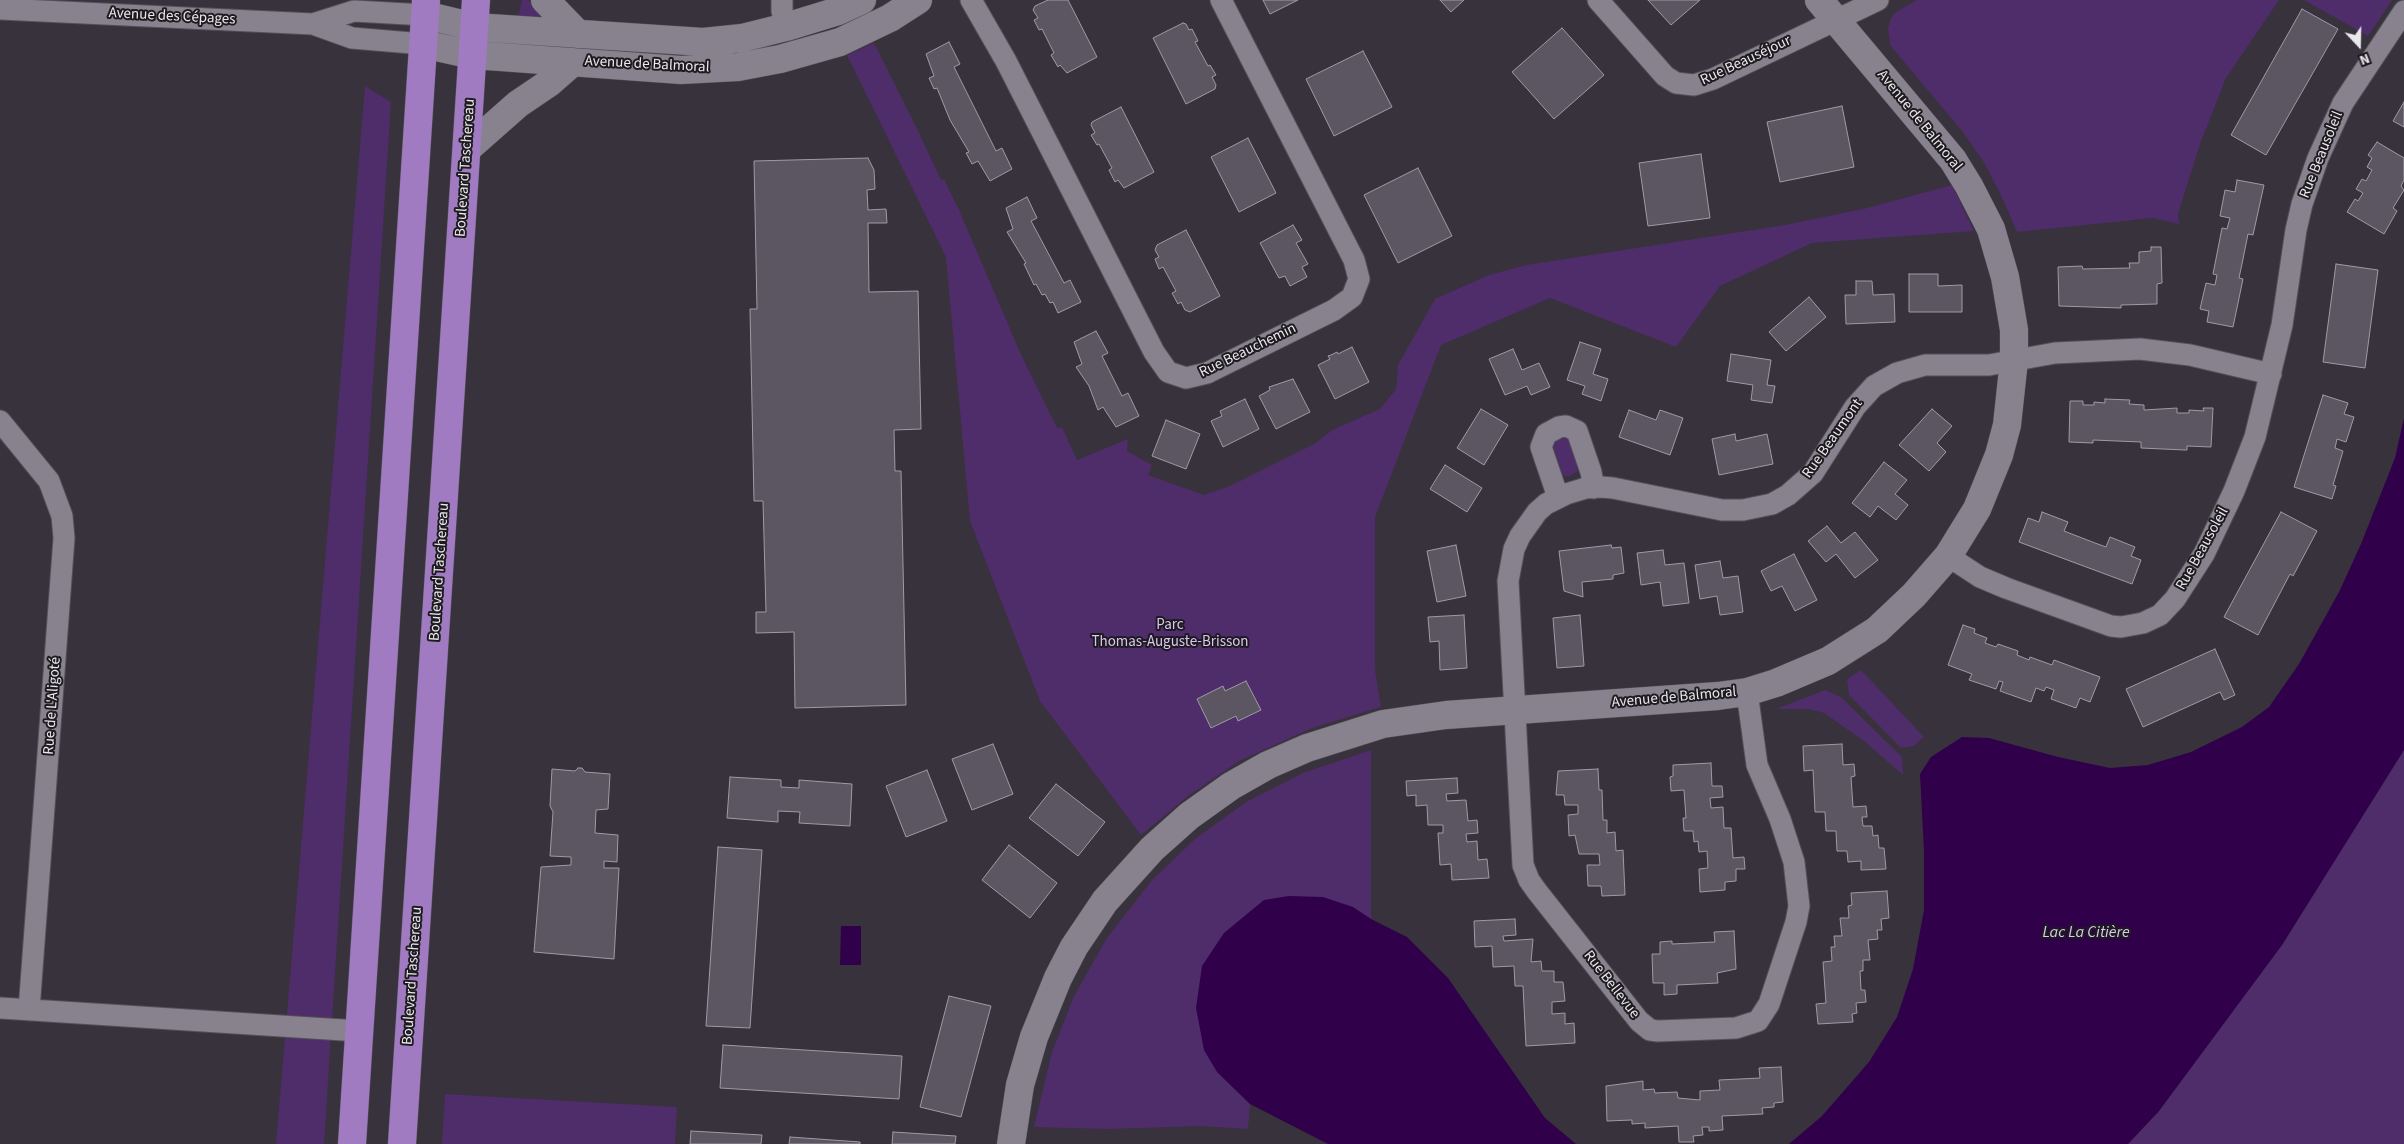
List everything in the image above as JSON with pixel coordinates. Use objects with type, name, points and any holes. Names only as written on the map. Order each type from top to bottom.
[{"type":"main road","name":"Boulevard Taschereau","points":[[402,1144],[476,0]]},
{"type":"main road","points":[[352,1144],[425,8]]},
{"type":"street","points":[[545,0],[578,34]]},
{"type":"street","points":[[782,0],[782,12],[786,27]]},
{"type":"street","name":"Avenue de Balmoral","points":[[425,8],[475,27],[703,42],[742,38],[786,27],[825,16],[862,0]]},
{"type":"street","name":"Avenue de Balmoral","points":[[423,44],[473,55],[681,70],[738,67],[804,53],[840,42],[890,18],[918,0]]},
{"type":"street","name":"Rue Beauchemin","points":[[971,0],[1006,61],[1154,352],[1168,372],[1186,378],[1207,373],[1334,310],[1352,297],[1359,279],[1354,260],[1221,0]]},
{"type":"street","name":"Rue Beauséjour","points":[[1598,0],[1665,76],[1676,83],[1685,85],[1702,83],[1713,79],[1828,10],[1878,0]]},
{"type":"street","name":"Avenue des Cépages","points":[[313,24],[354,11],[425,8]]},
{"type":"street","name":"Avenue des Cépages","points":[[0,9],[313,24],[352,38],[423,44]]},
{"type":"street","name":"Avenue de Balmoral","points":[[1012,1144],[1016,1105],[1027,1059],[1041,1016],[1074,947],[1106,901],[1141,860],[1176,827],[1210,799],[1248,775],[1332,738],[1401,721],[1515,710],[1687,699],[1747,692],[1804,672],[1854,646],[1877,630],[1896,613],[1948,556],[1977,509],[1999,455],[2008,417],[2014,360],[2013,324],[2005,277],[1996,243],[1982,210],[1953,160],[1828,10]]},
{"type":"street","name":"Rue Beausoleil","points":[[1948,556],[1980,577],[2101,623],[2121,627],[2143,624],[2160,614],[2175,599],[2202,558],[2250,452],[2282,326],[2296,230],[2302,204],[2318,158],[2348,96],[2404,11]]},
{"type":"street","points":[[467,149],[518,104],[549,83],[573,62]]},
{"type":"street","points":[[2014,360],[2055,353],[2140,349],[2190,355],[2271,374]]},
{"type":"street","name":"Rue Beaumont","points":[[1515,710],[1508,581],[1510,564],[1514,549],[1528,523],[1546,504],[1575,491],[1613,488],[1722,510],[1742,510],[1772,504],[1788,495],[1813,473],[1863,397],[1874,386],[1885,379],[1925,366],[1976,366],[2014,360]]},
{"type":"street","name":"Rue de L'Aligoté","points":[[0,421],[49,481],[62,516],[64,538],[29,1010]]},
{"type":"street","points":[[1558,498],[1541,447],[1546,434],[1558,426],[1566,426],[1578,431],[1594,488]]},
{"type":"street","name":"Rue Bellevue","points":[[1515,710],[1524,865],[1532,885],[1645,1026],[1658,1031],[1736,1028],[1758,1021],[1769,1004],[1796,922],[1799,906],[1794,862],[1780,819],[1757,765],[1747,692]]},
{"type":"street","points":[[0,1008],[359,1031]]},
{"type":"green space","points":[[522,0],[528,0],[543,13],[546,21],[518,18]]},
{"type":"green space","points":[[1917,0],[2279,0],[2226,78],[2200,144],[2178,214],[2179,224],[2153,218],[2017,232],[2000,193],[1983,161],[1962,131],[1890,45],[1888,28],[1891,18],[1896,12]]},
{"type":"green space","points":[[2304,0],[2392,0],[2368,36]]},
{"type":"green space","name":"Parc Thomas-Auguste-Brisson","points":[[874,43],[941,180],[944,179],[960,212],[1019,350],[1046,406],[1057,428],[1062,427],[1077,460],[1128,439],[1127,451],[1152,465],[1148,475],[1204,495],[1230,486],[1316,443],[1332,430],[1380,409],[1396,389],[1398,365],[1435,299],[1489,275],[1526,265],[1785,225],[1867,208],[1952,185],[1974,231],[1812,243],[1720,286],[1676,347],[1550,298],[1441,345],[1375,517],[1375,670],[1381,707],[1312,728],[1239,761],[1188,796],[1141,835],[1040,701],[970,521],[946,257],[847,55]]},
{"type":"green space","points":[[365,86],[391,102],[324,1144],[276,1144]]},
{"type":"green space","points":[[1565,437],[1572,443],[1577,466],[1577,472],[1568,477],[1563,475],[1553,446],[1555,441]]},
{"type":"green space","points":[[1861,670],[1924,737],[1914,746],[1901,748],[1849,695],[1847,679]]},
{"type":"green space","points":[[1825,690],[1841,697],[1902,757],[1903,775],[1864,741],[1824,713],[1809,709],[1776,709]]},
{"type":"green space","points":[[1371,750],[1371,919],[1353,907],[1217,1072],[1250,1104],[1248,1129],[1201,1126],[1108,1129],[1034,1127],[1052,1052],[1074,996],[1107,938],[1152,880],[1195,839],[1246,802],[1303,773]]},
{"type":"green space","points":[[2404,750],[2404,1144],[2128,1144],[2159,1111],[2282,945]]},
{"type":"green space","points":[[445,1094],[677,1107],[675,1144],[442,1144]]},
{"type":"water","name":"Lac La Citière","points":[[2404,418],[2404,750],[2282,945],[2159,1111],[2128,1144],[1789,1144],[1822,1116],[1869,1062],[1897,1017],[1913,969],[1924,910],[1924,851],[1920,774],[1931,757],[1962,737],[1989,738],[2058,757],[2110,768],[2148,765],[2191,752],[2242,727],[2269,707],[2299,664],[2339,592],[2361,544],[2395,458]]},
{"type":"water","points":[[1289,896],[1323,897],[1353,907],[1371,919],[1407,937],[1448,978],[1545,1118],[1576,1144],[1328,1144],[1250,1104],[1217,1072],[1204,1050],[1196,1008],[1202,966],[1224,933],[1264,900]]},
{"type":"water","points":[[841,926],[861,926],[861,965],[840,965]]},
{"type":"building","points":[[1048,0],[1068,0],[1097,57],[1067,73],[1060,65],[1058,67],[1051,55],[1054,53],[1042,29],[1039,30],[1034,20],[1038,18],[1033,10],[1035,6]]},
{"type":"building","points":[[1263,0],[1298,0],[1270,14]]},
{"type":"building","points":[[1440,0],[1464,0],[1451,12]]},
{"type":"building","points":[[1648,0],[1700,0],[1671,25]]},
{"type":"building","points":[[2302,9],[2338,29],[2266,155],[2231,135]]},
{"type":"building","points":[[1183,23],[1186,24],[1189,30],[1192,29],[1198,41],[1195,42],[1208,66],[1210,65],[1216,75],[1212,77],[1216,85],[1215,89],[1186,104],[1153,38]]},
{"type":"building","points":[[1562,28],[1604,75],[1554,119],[1512,72]]},
{"type":"building","points":[[949,42],[960,64],[954,67],[996,151],[1002,148],[1012,169],[990,181],[978,161],[972,164],[966,153],[969,152],[950,120],[937,88],[934,89],[929,78],[934,76],[926,54]]},
{"type":"building","points":[[1363,51],[1392,107],[1334,136],[1306,79]]},
{"type":"building","points":[[2404,102],[2404,127],[2393,121]]},
{"type":"building","points":[[1842,106],[1854,167],[1780,182],[1767,122]]},
{"type":"building","points":[[1121,107],[1154,172],[1124,188],[1118,180],[1115,182],[1109,170],[1112,168],[1099,144],[1097,145],[1091,135],[1095,133],[1091,125],[1092,122]]},
{"type":"building","points":[[1248,138],[1276,193],[1239,212],[1211,157]]},
{"type":"building","points":[[2377,142],[2404,158],[2404,180],[2401,186],[2404,190],[2393,208],[2397,211],[2384,234],[2347,212],[2355,199],[2358,201],[2363,193],[2356,189],[2362,179],[2366,181],[2372,170],[2367,167],[2372,158],[2368,155]]},
{"type":"building","points":[[1701,154],[1710,218],[1648,226],[1639,163]]},
{"type":"building","points":[[868,158],[874,170],[875,189],[867,190],[868,210],[886,209],[887,223],[868,223],[869,292],[918,291],[921,429],[894,430],[895,471],[901,471],[906,705],[795,708],[794,632],[756,633],[756,612],[766,612],[763,501],[754,501],[750,309],[757,309],[754,161]]},
{"type":"building","points":[[1418,168],[1452,236],[1398,263],[1364,195]]},
{"type":"building","points":[[2237,180],[2264,185],[2253,235],[2248,234],[2239,278],[2243,279],[2233,327],[2207,322],[2209,311],[2200,309],[2206,283],[2215,285],[2217,275],[2213,274],[2222,228],[2227,229],[2230,218],[2220,216],[2225,190],[2235,192]]},
{"type":"building","points":[[1027,197],[1037,218],[1031,221],[1064,283],[1070,280],[1081,302],[1058,313],[1053,302],[1050,303],[1045,294],[1042,295],[1036,284],[1034,285],[1024,264],[1026,263],[1007,232],[1013,229],[1006,208]]},
{"type":"building","points":[[1293,225],[1302,240],[1296,243],[1308,264],[1302,267],[1307,277],[1290,286],[1285,276],[1279,278],[1260,243]]},
{"type":"building","points":[[1186,230],[1220,296],[1190,312],[1185,310],[1181,302],[1178,304],[1172,293],[1176,291],[1163,267],[1159,269],[1155,259],[1159,257],[1155,250],[1157,245]]},
{"type":"building","points":[[2151,247],[2161,247],[2162,283],[2157,284],[2157,304],[2121,305],[2121,308],[2059,306],[2058,267],[2082,266],[2083,269],[2130,268],[2129,263],[2139,263],[2139,252],[2151,251]]},
{"type":"building","points":[[2336,264],[2378,270],[2365,368],[2323,362]]},
{"type":"building","points":[[1909,274],[1938,274],[1938,286],[1962,285],[1962,312],[1909,312]]},
{"type":"building","points":[[1856,281],[1872,281],[1873,295],[1894,294],[1895,322],[1846,324],[1845,295],[1856,295]]},
{"type":"building","points":[[1809,297],[1826,317],[1786,351],[1769,332]]},
{"type":"building","points":[[1096,331],[1108,353],[1102,356],[1122,396],[1128,393],[1139,416],[1116,427],[1103,407],[1098,410],[1089,386],[1076,367],[1082,364],[1074,342]]},
{"type":"building","points":[[1580,342],[1601,349],[1593,374],[1608,379],[1601,401],[1582,394],[1585,386],[1567,380]]},
{"type":"building","points":[[1352,347],[1369,382],[1335,399],[1318,365],[1330,359],[1328,356],[1337,352],[1338,354]]},
{"type":"building","points":[[1513,349],[1522,370],[1539,363],[1550,387],[1531,395],[1527,386],[1505,395],[1489,359]]},
{"type":"building","points":[[1731,354],[1771,360],[1767,385],[1775,386],[1772,403],[1751,400],[1753,385],[1727,381]]},
{"type":"building","points":[[1293,379],[1310,412],[1276,429],[1259,396],[1270,390],[1269,387]]},
{"type":"building","points":[[2323,395],[2348,403],[2344,414],[2354,417],[2346,442],[2337,439],[2335,448],[2343,451],[2333,485],[2336,486],[2332,499],[2294,487]]},
{"type":"building","points":[[1245,399],[1259,429],[1223,447],[1211,421],[1222,416],[1220,411]]},
{"type":"building","points":[[2105,399],[2130,400],[2129,404],[2144,405],[2144,410],[2177,408],[2177,413],[2189,413],[2189,410],[2204,411],[2203,408],[2213,408],[2211,447],[2187,446],[2187,450],[2185,450],[2141,448],[2141,442],[2093,440],[2093,443],[2069,442],[2070,401],[2083,401],[2083,405],[2094,405],[2094,402],[2105,403]]},
{"type":"building","points":[[1481,409],[1508,425],[1484,465],[1457,448]]},
{"type":"building","points":[[1932,409],[1952,426],[1937,443],[1946,452],[1929,471],[1899,445]]},
{"type":"building","points":[[1629,410],[1656,420],[1660,410],[1683,418],[1670,455],[1619,437]]},
{"type":"building","points":[[1166,420],[1200,434],[1186,469],[1152,456]]},
{"type":"building","points":[[1735,434],[1736,441],[1767,434],[1773,464],[1719,475],[1712,439]]},
{"type":"building","points":[[1884,462],[1907,480],[1895,494],[1908,505],[1896,520],[1878,506],[1870,517],[1852,503]]},
{"type":"building","points":[[1445,465],[1482,488],[1467,512],[1430,489]]},
{"type":"building","points":[[2042,512],[2068,522],[2064,531],[2095,543],[2106,547],[2110,537],[2135,547],[2131,556],[2141,560],[2132,584],[2019,542],[2028,518],[2039,522]]},
{"type":"building","points":[[2281,512],[2317,531],[2293,576],[2290,574],[2258,635],[2224,617]]},
{"type":"building","points":[[1827,526],[1841,543],[1855,532],[1878,560],[1855,578],[1836,554],[1826,562],[1808,541]]},
{"type":"building","points":[[1456,545],[1466,596],[1437,602],[1427,551]]},
{"type":"building","points":[[1611,545],[1612,548],[1621,547],[1624,573],[1613,575],[1613,579],[1582,582],[1583,597],[1564,591],[1559,551]]},
{"type":"building","points":[[1663,550],[1665,565],[1684,563],[1689,603],[1663,606],[1660,582],[1641,585],[1637,553]]},
{"type":"building","points":[[1794,554],[1817,600],[1795,611],[1782,586],[1771,591],[1761,571]]},
{"type":"building","points":[[1720,561],[1723,578],[1738,576],[1743,612],[1720,615],[1717,596],[1700,599],[1695,565]]},
{"type":"building","points":[[1464,615],[1467,668],[1440,670],[1439,641],[1430,642],[1428,617]]},
{"type":"building","points":[[1580,615],[1584,666],[1557,668],[1553,618]]},
{"type":"building","points":[[1963,625],[1975,629],[1974,633],[1987,638],[1985,643],[1996,647],[1998,644],[2018,651],[2017,655],[2029,660],[2030,657],[2052,665],[2054,660],[2100,677],[2090,702],[2080,698],[2076,708],[2051,699],[2054,690],[2046,687],[2044,691],[2036,688],[2031,702],[2000,691],[2003,682],[1999,681],[1996,689],[1969,680],[1972,674],[1948,665]]},
{"type":"building","points":[[2215,649],[2235,695],[2224,700],[2220,692],[2143,727],[2126,689]]},
{"type":"building","points":[[1246,681],[1261,710],[1238,721],[1236,716],[1211,728],[1197,699],[1223,686],[1225,691]]},
{"type":"building","points":[[993,744],[1013,794],[972,810],[952,759]]},
{"type":"building","points":[[1842,744],[1843,765],[1854,764],[1855,776],[1851,777],[1853,807],[1866,806],[1867,817],[1862,817],[1863,826],[1872,826],[1873,836],[1878,835],[1879,848],[1884,848],[1886,869],[1861,870],[1861,861],[1848,862],[1847,851],[1837,851],[1836,831],[1826,831],[1825,812],[1815,812],[1813,770],[1804,771],[1803,746]]},
{"type":"building","points":[[1711,763],[1712,786],[1722,786],[1723,797],[1710,798],[1711,808],[1723,807],[1724,828],[1731,828],[1733,858],[1744,857],[1745,869],[1736,869],[1736,881],[1725,882],[1725,890],[1700,892],[1699,869],[1708,868],[1707,851],[1699,852],[1698,841],[1694,842],[1693,831],[1684,831],[1683,818],[1686,818],[1684,790],[1671,791],[1670,777],[1673,776],[1673,765]]},
{"type":"building","points":[[578,768],[582,768],[585,772],[610,774],[608,809],[596,810],[595,833],[618,835],[617,862],[604,861],[604,868],[619,868],[614,959],[534,952],[541,867],[571,865],[571,857],[550,856],[553,812],[550,806],[552,769],[575,771]]},
{"type":"building","points":[[1598,769],[1599,790],[1602,790],[1603,820],[1607,820],[1607,833],[1615,832],[1616,851],[1623,850],[1625,895],[1602,896],[1601,886],[1588,886],[1587,865],[1600,865],[1599,854],[1579,854],[1575,835],[1569,836],[1568,815],[1578,814],[1578,805],[1565,805],[1564,795],[1556,795],[1558,771]]},
{"type":"building","points":[[927,770],[947,821],[906,837],[886,786]]},
{"type":"building","points":[[730,777],[781,780],[781,787],[799,788],[799,780],[852,784],[850,826],[799,823],[800,812],[778,811],[778,822],[727,818]]},
{"type":"building","points":[[1457,778],[1458,793],[1446,794],[1447,801],[1466,800],[1468,821],[1477,820],[1478,833],[1466,834],[1467,842],[1477,841],[1478,860],[1487,859],[1489,878],[1452,880],[1451,864],[1440,865],[1438,833],[1443,833],[1443,825],[1428,825],[1427,805],[1416,806],[1416,795],[1407,796],[1406,781]]},
{"type":"building","points":[[1056,784],[1105,822],[1078,856],[1029,818]]},
{"type":"building","points":[[1009,845],[1057,883],[1030,918],[982,880]]},
{"type":"building","points":[[718,847],[762,850],[750,1028],[706,1026]]},
{"type":"building","points":[[1887,891],[1889,918],[1881,919],[1882,930],[1877,930],[1878,939],[1868,940],[1870,960],[1863,960],[1863,971],[1860,971],[1861,990],[1865,990],[1866,1002],[1856,1003],[1857,1013],[1852,1014],[1853,1022],[1818,1024],[1816,1004],[1826,1003],[1823,962],[1832,961],[1831,947],[1835,947],[1834,936],[1842,936],[1840,918],[1849,918],[1848,906],[1852,905],[1851,893]]},
{"type":"building","points":[[1515,919],[1516,935],[1503,936],[1504,941],[1533,939],[1531,962],[1541,961],[1542,971],[1554,971],[1554,982],[1563,982],[1565,1001],[1552,1002],[1552,1014],[1565,1013],[1565,1024],[1574,1023],[1575,1043],[1526,1046],[1523,986],[1515,986],[1514,966],[1493,967],[1492,946],[1475,947],[1474,921]]},
{"type":"building","points":[[1734,931],[1736,969],[1717,973],[1718,983],[1677,985],[1677,994],[1664,995],[1664,983],[1653,983],[1652,954],[1660,954],[1660,942],[1672,941],[1672,944],[1715,942],[1714,932]]},
{"type":"building","points":[[949,996],[991,1006],[961,1117],[920,1107]]},
{"type":"building","points":[[723,1045],[902,1056],[899,1099],[720,1088]]},
{"type":"building","points":[[1781,1067],[1783,1102],[1774,1103],[1774,1107],[1762,1108],[1763,1114],[1722,1116],[1723,1130],[1709,1131],[1709,1127],[1702,1127],[1703,1135],[1693,1136],[1694,1142],[1679,1142],[1678,1126],[1645,1128],[1645,1123],[1632,1124],[1632,1120],[1607,1121],[1606,1086],[1643,1081],[1643,1090],[1654,1089],[1655,1093],[1677,1092],[1678,1098],[1700,1100],[1700,1091],[1720,1090],[1719,1080],[1760,1078],[1759,1068]]},
{"type":"building","points":[[691,1131],[762,1135],[761,1144],[690,1144]]},
{"type":"building","points":[[893,1132],[956,1136],[955,1144],[892,1144]]},
{"type":"building","points":[[790,1137],[860,1142],[860,1144],[789,1144]]}]
